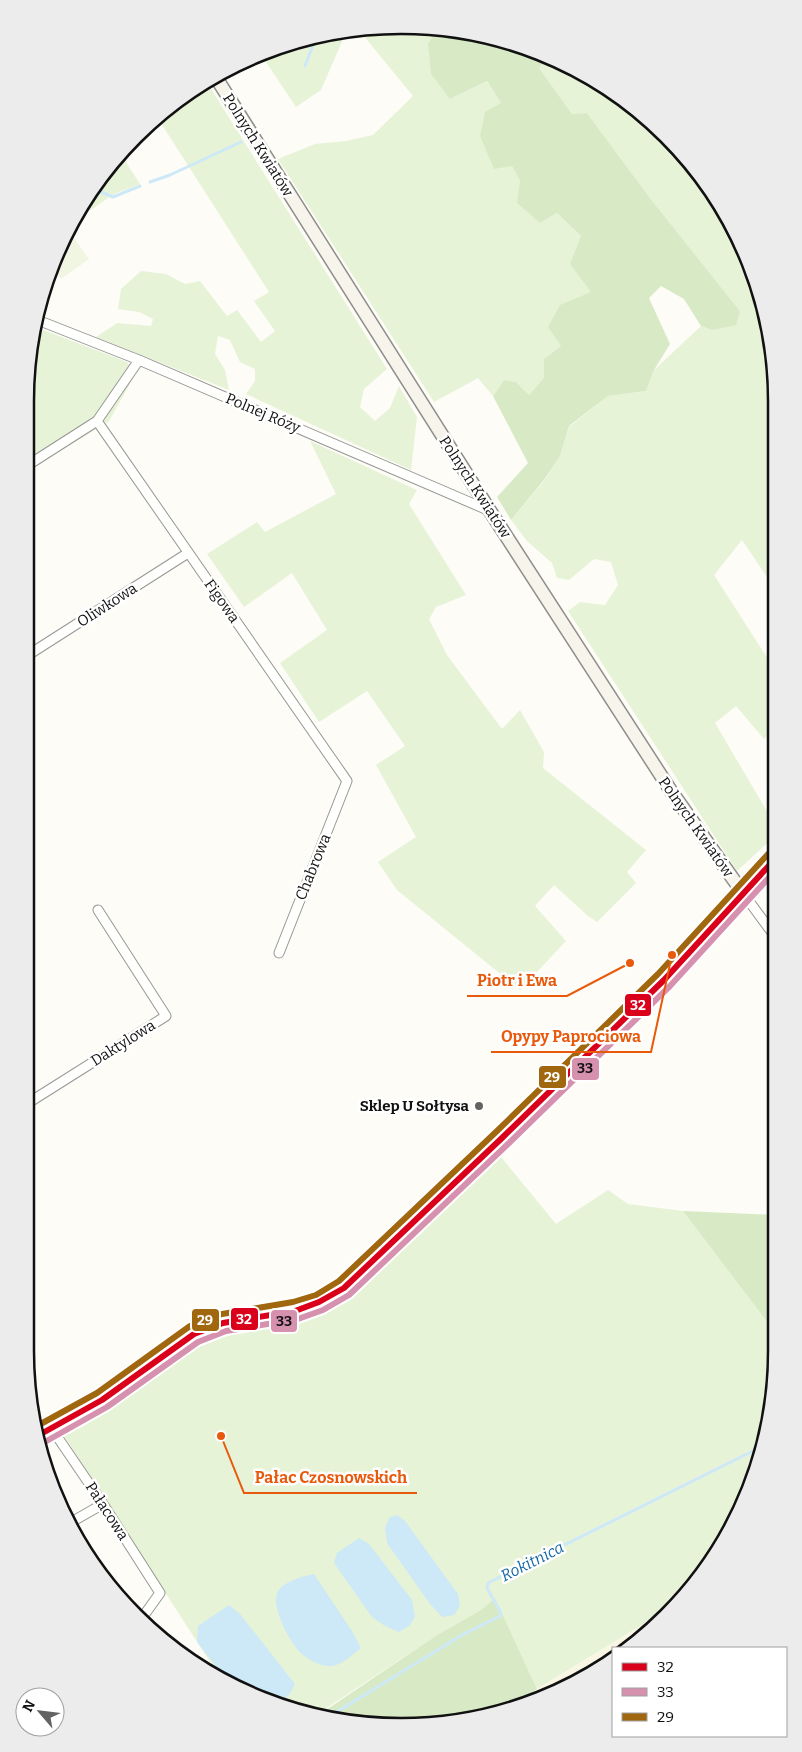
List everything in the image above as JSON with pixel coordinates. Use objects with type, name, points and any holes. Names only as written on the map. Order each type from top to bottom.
[{"type":"street","name":"Polnych Kwiatów","points":[[219,82],[490,511],[676,799],[743,893]]},
{"type":"street","name":"Polnej Róży","points":[[43,322],[139,360],[490,511]]},
{"type":"street","points":[[34,461],[97,421],[139,360]]},
{"type":"street","name":"Figowa","points":[[97,421],[347,781]]},
{"type":"street","name":"Oliwkowa","points":[[34,651],[188,553]]},
{"type":"street","name":"Chabrowa","points":[[279,953],[347,781]]},
{"type":"street","points":[[43,1432],[123,1386],[202,1329],[224,1321],[279,1314],[310,1306],[323,1301],[344,1288],[636,1008],[689,955],[768,867]]},
{"type":"street","points":[[743,893],[768,927]]},
{"type":"street","name":"Daktylowa","points":[[34,1098],[166,1016],[98,910]]},
{"type":"street","name":"Pałacowa","points":[[43,1434],[103,1504],[160,1593],[145,1614]]},
{"type":"street","points":[[75,1520],[103,1504]]},
{"type":"shaded area","points":[[654,1617],[625,1642],[618,1647],[612,1647],[612,1651],[585,1669],[542,1690],[533,1692]]},
{"type":"green space","points":[[401,34],[433,36],[428,43],[450,99],[487,81],[501,103],[512,166],[520,181],[518,203],[540,223],[557,213],[581,236],[591,292],[561,346],[544,359],[545,378],[529,395],[516,382],[504,380],[493,396],[478,378],[434,402],[278,159],[315,144],[346,141],[373,135],[413,96],[364,36]]},
{"type":"green space","points":[[433,36],[473,41],[519,53],[543,63],[539,68],[572,114],[587,113],[650,198],[740,311],[736,325],[712,330],[701,326],[684,299],[661,286],[649,298],[670,344],[654,370],[646,391],[608,396],[569,426],[560,456],[544,480],[511,520],[497,497],[528,463],[493,396],[504,380],[516,382],[529,395],[544,378],[544,359],[561,346],[548,327],[560,305],[591,292],[570,264],[581,236],[557,213],[540,223],[517,203],[520,181],[512,166],[494,169],[480,136],[485,112],[501,103],[487,81],[450,99],[431,74],[428,43]]},
{"type":"green space","points":[[343,39],[321,90],[296,107],[265,60],[306,46]]},
{"type":"green space","points":[[542,62],[585,83],[625,110],[661,141],[692,177],[719,217],[740,260],[756,306],[765,353],[767,377],[768,579],[742,540],[714,575],[768,659],[768,736],[764,739],[736,706],[715,723],[768,813],[768,842],[737,871],[568,611],[580,602],[605,605],[618,585],[611,562],[594,559],[569,580],[557,578],[552,563],[527,541],[511,520],[544,481],[560,456],[569,427],[608,396],[646,391],[654,370],[701,326],[712,330],[740,311],[650,198],[587,113],[572,114],[538,67]]},
{"type":"green space","points":[[210,87],[387,369],[364,389],[360,407],[375,421],[390,408],[399,386],[417,417],[411,470],[246,394],[255,381],[255,369],[240,362],[230,340],[218,336],[215,354],[225,370],[229,390],[96,337],[117,323],[151,326],[153,319],[139,312],[118,309],[121,289],[141,271],[166,274],[185,284],[200,281],[227,316],[237,310],[261,342],[275,331],[254,301],[269,292],[161,123]]},
{"type":"green space","points":[[124,160],[140,184],[114,194],[85,214]]},
{"type":"green space","points":[[73,237],[89,259],[61,279],[57,273]]},
{"type":"green space","points":[[41,329],[127,362],[135,375],[109,421],[34,467],[35,377]]},
{"type":"green space","points":[[310,441],[417,490],[409,504],[466,595],[436,607],[429,619],[447,655],[502,729],[520,710],[544,752],[543,768],[646,850],[627,872],[636,883],[597,922],[554,885],[535,906],[566,941],[520,990],[397,890],[378,862],[416,837],[376,765],[405,746],[367,691],[319,722],[280,663],[327,630],[292,573],[244,607],[207,554],[257,522],[265,532],[336,494]]},
{"type":"green space","points":[[497,1152],[556,1224],[608,1190],[628,1204],[683,1211],[768,1323],[767,1375],[761,1423],[749,1469],[719,1535],[692,1575],[653,1618],[537,1689],[495,1598],[481,1610],[437,1635],[324,1710],[283,1699],[260,1690],[213,1666],[63,1434],[188,1348],[222,1332],[292,1326],[337,1306],[402,1251]]},
{"type":"green space","points":[[683,1211],[768,1215],[768,1323]]},
{"type":"green space","points":[[495,1598],[537,1689],[534,1693],[496,1706],[449,1715],[425,1717],[377,1717],[326,1710],[437,1635],[481,1610]]},
{"type":"water","points":[[397,1515],[405,1521],[458,1594],[460,1606],[454,1615],[442,1617],[430,1604],[387,1543],[385,1528],[389,1518]]},
{"type":"water","points":[[359,1538],[369,1544],[412,1600],[415,1617],[409,1626],[399,1632],[385,1626],[372,1617],[334,1563],[337,1553]]},
{"type":"water","points":[[314,1574],[352,1631],[361,1648],[340,1664],[321,1665],[303,1655],[287,1634],[276,1604],[276,1596],[282,1587],[295,1579]]},
{"type":"water","points":[[229,1605],[240,1614],[295,1684],[290,1694],[283,1699],[219,1670],[197,1642],[198,1626]]},
{"type":"waterway","points":[[305,66],[313,44]]},
{"type":"waterway","points":[[150,182],[170,175],[241,142]]},
{"type":"waterway","points":[[100,191],[113,197],[140,186]]},
{"type":"waterway","name":"Rokitnica","points":[[336,1712],[462,1635],[500,1616],[501,1613],[487,1588],[488,1583],[755,1450]]},
{"type":"transit line","name":"29","points":[[41,1424],[97,1393],[190,1326],[222,1314],[293,1302],[316,1295],[339,1281],[658,974],[768,854]]},
{"type":"transit line","name":"32","points":[[43,1433],[102,1400],[194,1334],[223,1323],[295,1311],[319,1302],[344,1288],[664,980],[768,867]]},
{"type":"transit line","name":"33","points":[[45,1442],[107,1407],[198,1342],[226,1331],[298,1319],[323,1310],[349,1295],[670,986],[768,879]]},
{"type":"place","name":"Opypy Paprociowa","points":[[672,955]]},
{"type":"place","name":"Piotr i Ewa","points":[[630,963]]},
{"type":"place","name":"Sklep U Sołtysa","points":[[479,1106]]},
{"type":"place","name":"Pałac Czosnowskich","points":[[221,1436]]}]
